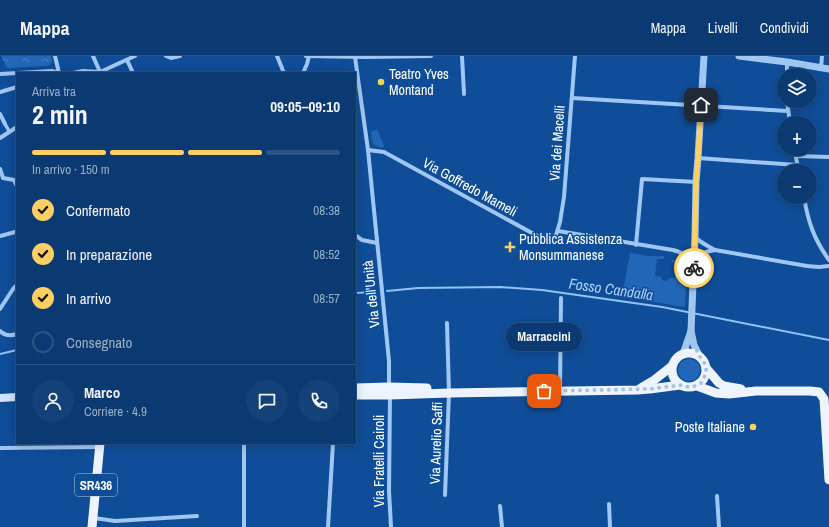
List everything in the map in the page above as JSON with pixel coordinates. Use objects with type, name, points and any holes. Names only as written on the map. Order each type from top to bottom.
[{"type":"main road","points":[[637,390],[654,381],[672,366],[676,359],[683,354],[689,353],[700,357],[706,368],[724,386],[756,391]]},
{"type":"main road","points":[[672,366],[674,379],[680,385]]},
{"type":"main road","points":[[356,388],[390,391],[444,392],[637,390],[680,385],[688,387],[696,386],[701,383],[704,378],[706,368]]},
{"type":"main road","points":[[696,386],[716,393],[729,394],[756,391],[810,390],[819,392],[824,399],[829,480]]},
{"type":"main road","points":[[356,393],[390,391]]},
{"type":"main road","points":[[0,398],[16,397]]},
{"type":"main road","name":"SR436","points":[[92,522],[100,445]]},
{"type":"street","points":[[55,56],[59,72]]},
{"type":"street","points":[[93,56],[100,72]]},
{"type":"street","points":[[102,72],[135,56]]},
{"type":"street","points":[[166,56],[171,58],[180,56]]},
{"type":"street","points":[[277,56],[284,72]]},
{"type":"street","points":[[303,72],[308,56],[430,56]]},
{"type":"street","points":[[462,56],[464,94]]},
{"type":"street","name":"Via dei Macelli","points":[[558,231],[564,197],[575,56]]},
{"type":"street","points":[[683,354],[691,331],[692,319],[696,182],[704,56]]},
{"type":"street","points":[[739,56],[787,62],[825,69],[822,56]]},
{"type":"street","name":"Via dell'Unità","points":[[355,57],[368,150],[389,361],[390,391]]},
{"type":"street","points":[[127,60],[133,72]]},
{"type":"street","points":[[787,62],[787,68]]},
{"type":"street","points":[[35,72],[56,72]]},
{"type":"street","points":[[78,72],[91,72]]},
{"type":"street","points":[[0,74],[16,73]]},
{"type":"street","points":[[0,92],[16,87]]},
{"type":"street","points":[[572,98],[788,111]]},
{"type":"street","points":[[788,108],[789,116]]},
{"type":"street","points":[[0,114],[9,132]]},
{"type":"street","points":[[0,138],[16,127]]},
{"type":"street","name":"Via Goffredo Mameli","points":[[368,150],[384,152],[543,239],[553,238],[558,231]]},
{"type":"street","points":[[797,164],[796,156],[829,157]]},
{"type":"street","points":[[698,158],[783,164]]},
{"type":"street","points":[[0,169],[3,178],[14,180],[16,184]]},
{"type":"street","points":[[636,245],[642,179],[696,182]]},
{"type":"street","points":[[805,204],[815,239],[829,260]]},
{"type":"street","points":[[693,259],[690,254],[692,215],[695,207]]},
{"type":"street","points":[[558,231],[680,252],[693,259]]},
{"type":"street","points":[[0,236],[16,232]]},
{"type":"street","points":[[356,236],[362,240],[377,243]]},
{"type":"street","points":[[695,237],[715,250]]},
{"type":"street","points":[[693,259],[707,251],[715,250],[807,266],[829,266]]},
{"type":"street","points":[[0,309],[16,286]]},
{"type":"street","points":[[560,391],[561,298]]},
{"type":"street","name":"Via Aurelio Saffi","points":[[445,495],[444,392],[447,323]]},
{"type":"street","points":[[691,331],[694,345],[700,357]]},
{"type":"street","points":[[1,332],[12,335],[16,334]]},
{"type":"street","name":"Via Fratelli Cairoli","points":[[390,391],[389,491],[391,527]]},
{"type":"street","points":[[244,444],[244,527]]},
{"type":"street","points":[[328,527],[332,444]]},
{"type":"street","points":[[0,448],[32,445],[100,445]]},
{"type":"street","points":[[717,496],[719,527]]},
{"type":"street","points":[[609,504],[610,527]]},
{"type":"street","points":[[500,506],[502,527]]},
{"type":"street","points":[[92,522],[197,516]]},
{"type":"green space","points":[[1,56],[51,56],[52,60],[51,64],[47,66],[7,68]]},
{"type":"green space","points":[[377,129],[384,146],[382,148],[374,144],[372,141],[371,132]]},
{"type":"green space","points":[[630,253],[648,256],[664,256],[664,259],[657,259],[655,276],[661,277],[662,280],[666,281],[669,278],[675,278],[677,263],[671,262],[672,260],[681,261],[686,275],[685,307],[622,297]]},
{"type":"green space","points":[[685,359],[693,359],[700,366],[700,374],[693,381],[685,381],[678,374],[678,366]]},
{"type":"waterway","name":"Fosso Candalla","points":[[387,291],[418,288],[500,287],[542,290],[662,307],[829,340]]},
{"type":"waterway","name":"Fosso Candalla","points":[[356,293],[373,292]]},
{"type":"waterway","name":"Fosso Candalla","points":[[0,354],[16,350]]},
{"type":"way so far","points":[[544,391],[650,389],[680,385],[684,387],[692,387],[701,383],[706,373],[706,368],[694,345],[691,331],[694,268]]},
{"type":"place","name":"Teatro Yves Montand","points":[[381,82]]},
{"type":"place","name":"Pubblica Assistenza Monsummanese","points":[[510,247]]},
{"type":"place","name":"Marraccini","points":[[544,391]]},
{"type":"place","name":"Poste Italiane","points":[[753,427]]},
{"type":"route","points":[[694,268],[695,202],[701,105]]}]
